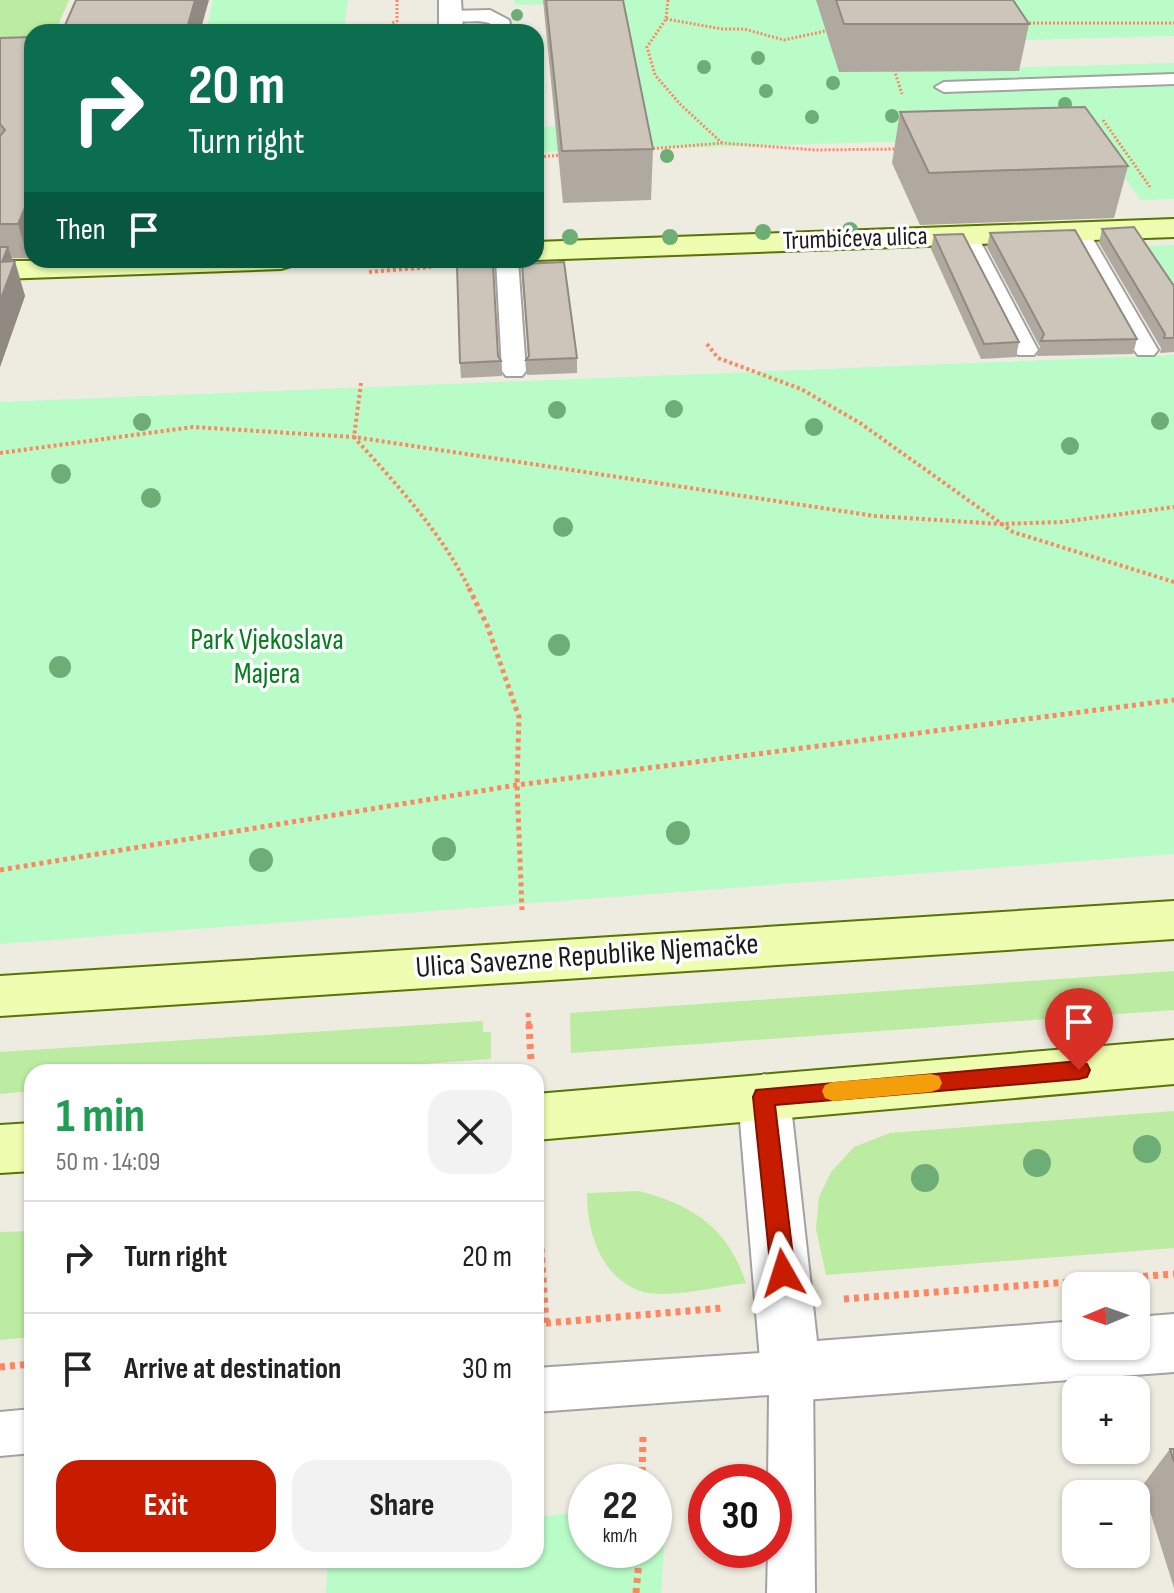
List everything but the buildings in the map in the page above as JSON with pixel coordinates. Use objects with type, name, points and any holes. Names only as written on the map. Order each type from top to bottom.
[{"type":"street","name":"Trumbićeva ulica","points":[[544,251],[1174,228]]},
{"type":"street","points":[[0,270],[56,268]]},
{"type":"street","name":"Ulica Savezne Republike Njemačke","points":[[0,996],[1174,920]]},
{"type":"street","points":[[544,1116],[1174,1062]]},
{"type":"street","points":[[764,1097],[791,1372],[1062,1352]]},
{"type":"street","points":[[0,1149],[24,1148]]},
{"type":"street","points":[[1150,1345],[1174,1343]]},
{"type":"lane","points":[[451,16],[490,15],[503,24]]},
{"type":"lane","points":[[944,87],[1174,79]]},
{"type":"lane","points":[[1079,232],[1146,350]]},
{"type":"lane","points":[[967,235],[1026,350]]},
{"type":"lane","points":[[508,268],[514,371]]},
{"type":"lane","points":[[544,1389],[791,1372],[791,1593]]},
{"type":"lane","points":[[0,1434],[24,1432]]},
{"type":"path","points":[[394,24],[397,0]]},
{"type":"path","points":[[668,0],[666,19],[647,47],[655,75],[680,104],[722,143]]},
{"type":"path","points":[[666,19],[722,29],[744,29],[784,40],[836,29]]},
{"type":"path","points":[[1100,116],[1155,194]]},
{"type":"path","points":[[646,149],[722,143],[816,150],[899,149]]},
{"type":"path","points":[[544,156],[570,154]]},
{"type":"path","points":[[369,272],[419,268]]},
{"type":"path","points":[[707,344],[718,358],[801,389],[860,423],[1013,532],[1174,582]]},
{"type":"path","points":[[361,383],[354,437],[409,499],[453,557],[487,625],[519,717],[517,785],[522,912]]},
{"type":"path","points":[[0,453],[193,427],[354,437],[875,516],[1000,524],[1062,522],[1174,507]]},
{"type":"path","points":[[0,870],[517,785],[1174,700]]},
{"type":"path","points":[[528,1013],[531,1063]]},
{"type":"path","points":[[544,1293],[546,1323],[1174,1274]]},
{"type":"path","points":[[0,1367],[24,1365]]},
{"type":"path","points":[[642,1464],[643,1433]]},
{"type":"path","points":[[636,1593],[638,1568]]},
{"type":"green space","points":[[0,0],[69,0],[58,24],[24,24],[24,43],[0,44]]},
{"type":"green space","points":[[213,0],[348,0],[345,24],[208,24]]},
{"type":"green space","points":[[514,0],[1174,0],[1174,36],[920,43],[934,70],[1174,63],[1174,199],[1140,200],[1097,136],[544,152],[544,127],[646,124],[621,3],[515,5]]},
{"type":"green space","points":[[1174,245],[1174,304],[1136,246]]},
{"type":"green space","name":"Park Vjekoslava Majera","points":[[1174,355],[1174,854],[0,944],[0,402]]},
{"type":"green space","points":[[1174,971],[1174,1010],[571,1053],[570,1013]]},
{"type":"green space","points":[[483,1021],[483,1032],[491,1032],[491,1059],[421,1064],[24,1064],[24,1092],[0,1094],[0,1052]]},
{"type":"green space","points":[[1174,1111],[1174,1248],[826,1275],[816,1229],[819,1197],[831,1172],[854,1147],[890,1133]]},
{"type":"green space","points":[[639,1191],[676,1204],[706,1222],[729,1247],[746,1283],[663,1294],[640,1291],[615,1275],[598,1251],[593,1237],[587,1193]]},
{"type":"green space","points":[[24,1231],[24,1338],[0,1340],[0,1232]]},
{"type":"green space","points":[[568,1514],[568,1568],[663,1568],[661,1593],[326,1593],[328,1568],[544,1568],[544,1516]]},
{"type":"slow traffic","points":[[833,1091],[931,1083]]},
{"type":"route","points":[[783,1273],[764,1097],[1079,1070]]}]
